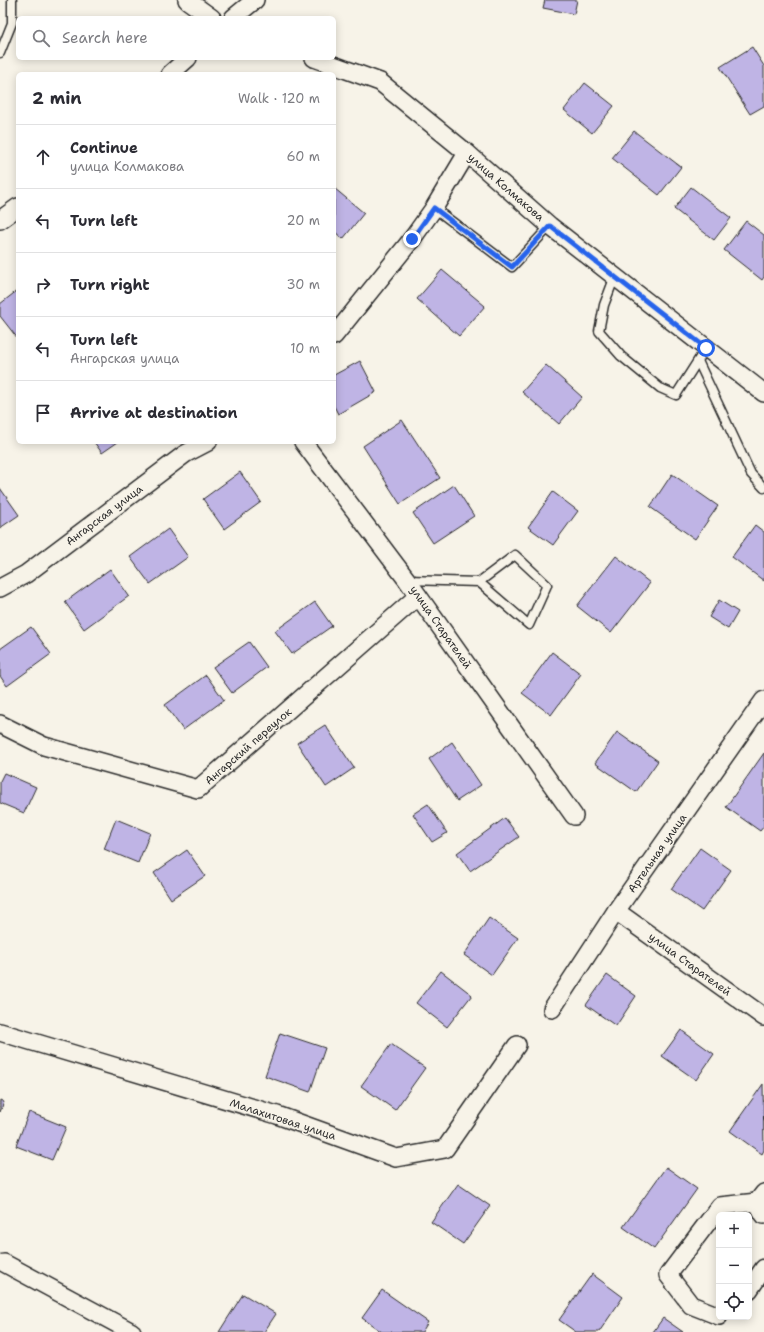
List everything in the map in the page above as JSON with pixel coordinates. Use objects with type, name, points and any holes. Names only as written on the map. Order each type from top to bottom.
[{"type":"street","points":[[188,0],[209,16]]},
{"type":"street","points":[[235,16],[255,0]]},
{"type":"street","points":[[172,72],[186,60]]},
{"type":"street","name":"улица Колмакова","points":[[320,60],[380,82],[467,153],[550,226],[615,276],[702,355],[764,393]]},
{"type":"street","points":[[336,334],[412,239],[434,208],[467,153]]},
{"type":"street","points":[[0,220],[16,208]]},
{"type":"street","name":"Ангарская улица","points":[[0,588],[26,574],[184,454],[204,444]]},
{"type":"street","name":"улица Старателей","points":[[305,444],[407,580],[574,816]]},
{"type":"street","name":"Ангарский переулок","points":[[0,724],[44,746],[198,789],[418,596]]},
{"type":"street","name":"Артельная улица","points":[[552,1008],[616,911],[764,700]]},
{"type":"street","name":"улица Старателей","points":[[616,911],[764,1017]]},
{"type":"street","name":"Малахитовая улица","points":[[0,1032],[277,1116],[396,1158],[445,1149],[517,1045]]},
{"type":"street","points":[[716,1315],[691,1305],[668,1275],[720,1206],[762,1204]]},
{"type":"street","points":[[4,1263],[132,1332]]},
{"type":"street","points":[[752,1286],[764,1268]]},
{"type":"lane","points":[[0,53],[12,23],[12,0]]},
{"type":"lane","points":[[434,208],[512,267],[550,226]]},
{"type":"lane","points":[[615,276],[604,305],[599,331],[621,356],[660,388],[676,395],[702,355]]},
{"type":"lane","points":[[702,355],[751,474],[764,488]]},
{"type":"lane","points":[[407,580],[479,582],[515,555],[547,585],[529,625],[479,582]]},
{"type":"building","points":[[545,0],[577,0],[574,14],[543,8]]},
{"type":"building","points":[[752,47],[764,66],[764,106],[750,114],[720,67]]},
{"type":"building","points":[[585,83],[614,106],[592,133],[564,110]]},
{"type":"building","points":[[634,131],[681,167],[659,195],[612,158]]},
{"type":"building","points":[[691,187],[731,218],[714,240],[674,209]]},
{"type":"building","points":[[336,190],[364,213],[343,239],[336,233]]},
{"type":"building","points":[[746,221],[764,235],[764,277],[762,280],[724,250]]},
{"type":"building","points":[[442,270],[485,306],[459,336],[417,299]]},
{"type":"building","points":[[16,292],[16,336],[0,316],[0,304]]},
{"type":"building","points":[[360,361],[376,392],[338,414],[336,410],[336,374]]},
{"type":"building","points":[[546,365],[582,397],[559,424],[522,392]]},
{"type":"building","points":[[402,420],[440,478],[400,504],[363,446]]},
{"type":"building","points":[[95,444],[115,444],[102,453]]},
{"type":"building","points":[[240,472],[261,502],[224,529],[203,499]]},
{"type":"building","points":[[672,474],[718,506],[695,539],[650,507]]},
{"type":"building","points":[[454,485],[474,516],[433,543],[413,513]]},
{"type":"building","points":[[0,488],[19,515],[0,528]]},
{"type":"building","points":[[553,492],[578,511],[553,545],[528,527]]},
{"type":"building","points":[[755,525],[764,532],[764,581],[732,557]]},
{"type":"building","points":[[168,529],[188,557],[150,584],[130,557]]},
{"type":"building","points":[[616,556],[650,583],[611,633],[577,606]]},
{"type":"building","points":[[110,569],[129,596],[84,629],[65,602]]},
{"type":"building","points":[[719,600],[738,612],[728,629],[709,617]]},
{"type":"building","points":[[315,602],[332,626],[292,654],[275,631]]},
{"type":"building","points":[[31,627],[51,654],[7,686],[0,676],[0,649]]},
{"type":"building","points":[[249,642],[267,667],[232,693],[213,667]]},
{"type":"building","points":[[552,652],[581,674],[551,715],[522,693]]},
{"type":"building","points":[[206,675],[224,700],[183,730],[165,705]]},
{"type":"building","points":[[325,725],[354,768],[326,787],[297,743]]},
{"type":"building","points":[[617,732],[658,761],[636,792],[595,763]]},
{"type":"building","points":[[452,742],[481,785],[457,801],[429,759]]},
{"type":"building","points":[[764,753],[764,826],[760,831],[726,807]]},
{"type":"building","points":[[4,773],[36,787],[24,813],[0,803],[0,781]]},
{"type":"building","points":[[428,804],[447,833],[432,842],[413,814]]},
{"type":"building","points":[[505,818],[519,837],[470,871],[457,853]]},
{"type":"building","points":[[116,819],[150,833],[138,863],[104,849]]},
{"type":"building","points":[[700,848],[731,870],[702,911],[671,889]]},
{"type":"building","points":[[187,850],[205,876],[171,899],[154,873]]},
{"type":"building","points":[[489,918],[518,938],[492,975],[464,955]]},
{"type":"building","points":[[441,971],[472,995],[447,1027],[416,1003]]},
{"type":"building","points":[[607,975],[636,996],[616,1026],[586,1005]]},
{"type":"building","points":[[681,1030],[714,1054],[696,1080],[662,1056]]},
{"type":"building","points":[[280,1033],[325,1048],[310,1092],[265,1076]]},
{"type":"building","points":[[391,1044],[425,1068],[395,1110],[361,1086]]},
{"type":"building","points":[[763,1084],[764,1150],[762,1154],[730,1131]]},
{"type":"building","points":[[0,1100],[4,1102],[0,1112]]},
{"type":"building","points":[[29,1112],[66,1127],[52,1160],[16,1146]]},
{"type":"building","points":[[666,1167],[697,1189],[654,1249],[623,1227]]},
{"type":"building","points":[[458,1184],[490,1206],[463,1244],[431,1222]]},
{"type":"building","points":[[592,1274],[623,1297],[599,1332],[576,1332],[559,1320]]},
{"type":"building","points":[[382,1290],[428,1322],[422,1332],[382,1332],[362,1318]]},
{"type":"building","points":[[243,1294],[276,1314],[264,1332],[219,1332]]},
{"type":"building","points":[[663,1318],[683,1332],[653,1332]]},
{"type":"route","points":[[412,239],[434,208],[512,267],[550,226],[706,348]]}]
